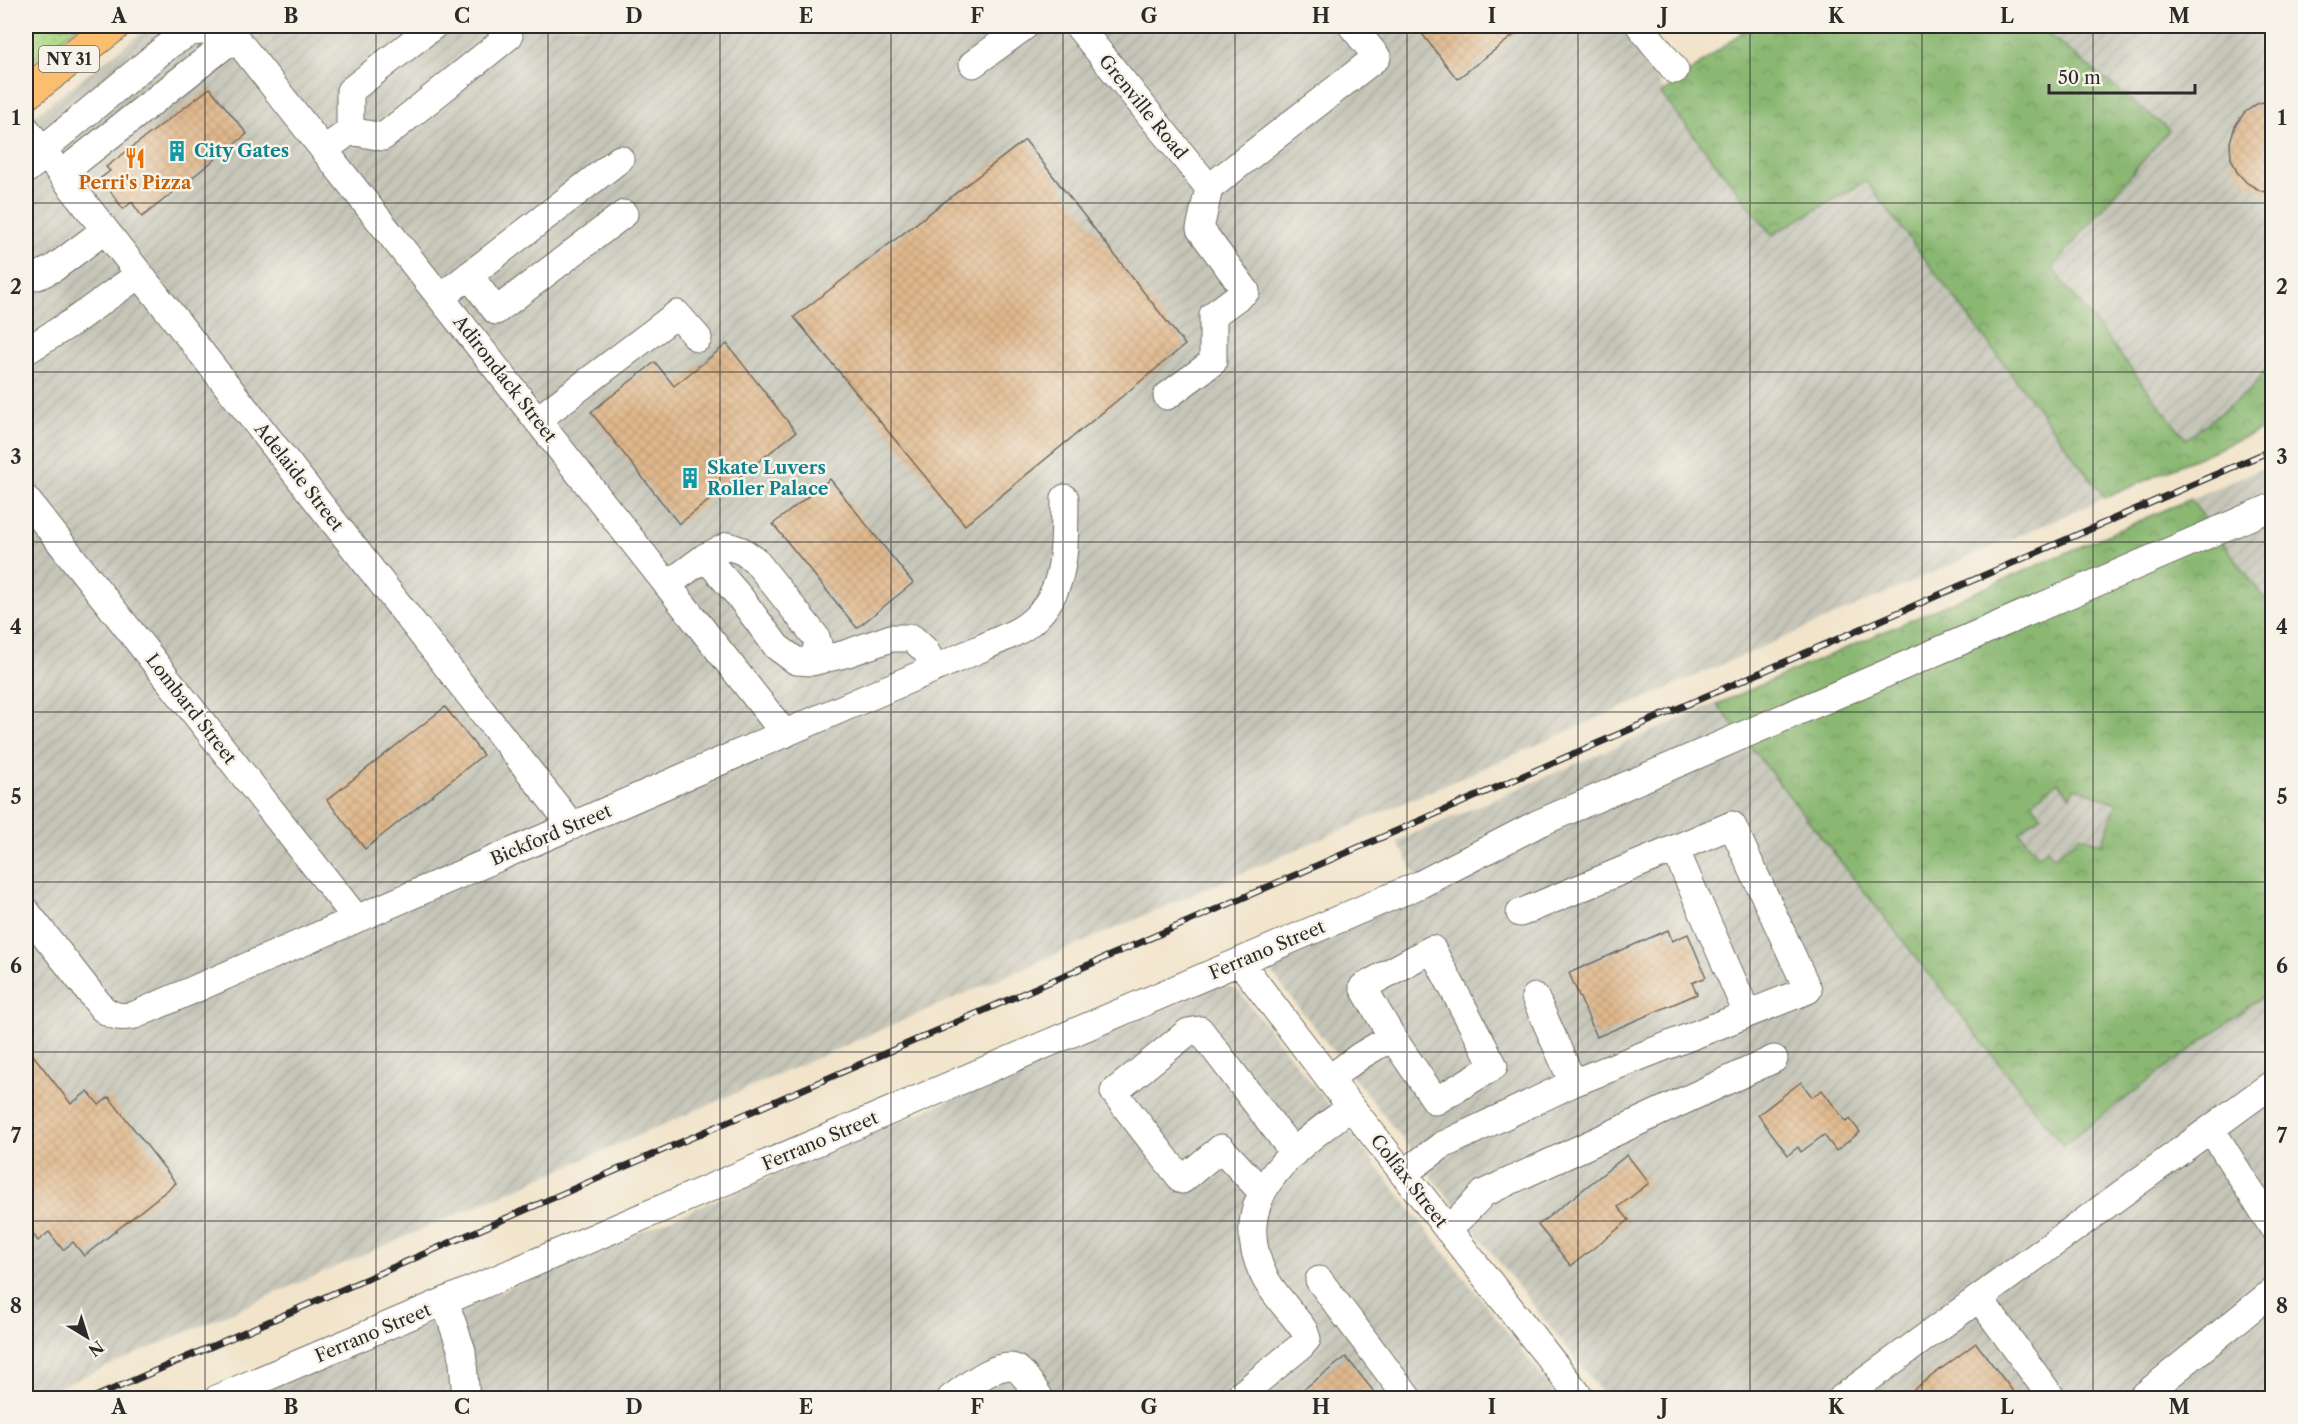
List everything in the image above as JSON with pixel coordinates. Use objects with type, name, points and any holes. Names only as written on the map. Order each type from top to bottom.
[{"type":"main road","name":"NY 31","points":[[26,93],[113,26]]},
{"type":"street","points":[[34,160],[170,44],[191,32],[202,31],[208,26]]},
{"type":"street","points":[[350,131],[350,91],[433,26]]},
{"type":"street","points":[[324,150],[350,131],[383,137],[508,36],[499,26]]},
{"type":"street","points":[[973,64],[1025,26]]},
{"type":"street","name":"Grenville Road","points":[[1078,26],[1209,188]]},
{"type":"street","points":[[1167,396],[1213,362],[1213,315],[1246,291],[1200,229],[1209,188],[1377,57],[1352,26]]},
{"type":"street","points":[[1640,26],[1675,70]]},
{"type":"street","points":[[61,174],[230,31]]},
{"type":"street","name":"Adirondack Street","points":[[230,31],[785,734]]},
{"type":"street","name":"Adelaide Street","points":[[26,129],[34,160],[61,174],[572,826]]},
{"type":"street","points":[[441,297],[620,159]]},
{"type":"street","points":[[469,275],[496,311],[624,214]]},
{"type":"street","points":[[38,276],[54,268],[105,230]]},
{"type":"street","points":[[26,351],[71,323],[140,274]]},
{"type":"street","points":[[537,420],[677,314],[698,338]]},
{"type":"street","name":"Bickford Street","points":[[26,911],[102,1008],[118,1017],[135,1015],[785,734],[984,647],[1025,626],[1050,600],[1064,562],[1065,498]]},
{"type":"street","name":"Lombard Street","points":[[26,499],[356,918]]},
{"type":"street","name":"Ferrano Street","points":[[218,1398],[1421,884],[1537,824],[2272,507]]},
{"type":"street","points":[[667,585],[705,557],[728,546],[742,551],[755,560],[816,637],[818,644],[812,662]]},
{"type":"street","points":[[705,557],[739,596],[777,647],[796,661],[812,662],[891,638],[912,638],[925,650],[935,668]]},
{"type":"street","points":[[1403,1174],[1441,1146],[1573,1083],[1808,990],[1732,825],[1520,913]]},
{"type":"street","points":[[1675,849],[1747,1013]]},
{"type":"street","points":[[1432,949],[1494,1065],[1436,1101],[1392,1037],[1363,987],[1432,949]]},
{"type":"street","name":"Colfax Street","points":[[1240,962],[1403,1174],[1581,1398]]},
{"type":"street","points":[[1535,997],[1573,1083]]},
{"type":"street","points":[[1262,1192],[1221,1148],[1182,1180],[1114,1092],[1188,1032],[1200,1030],[1294,1153]]},
{"type":"street","points":[[1329,1079],[1360,1056],[1392,1037]]},
{"type":"street","points":[[1448,1230],[1484,1193],[1774,1059]]},
{"type":"street","points":[[1842,1398],[2272,1084]]},
{"type":"street","points":[[1237,1398],[1302,1346],[1307,1339],[1304,1330],[1266,1279],[1252,1238],[1254,1211],[1262,1192],[1306,1140],[1351,1107]]},
{"type":"street","points":[[2211,1129],[2272,1226]]},
{"type":"street","points":[[1318,1280],[1408,1398]]},
{"type":"street","points":[[2141,1398],[2272,1292]]},
{"type":"street","points":[[1979,1298],[2052,1398]]},
{"type":"street","points":[[445,1302],[462,1351],[459,1396]]},
{"type":"street","points":[[951,1398],[987,1373],[1008,1366],[1018,1370],[1040,1398]]},
{"type":"shaded area","points":[[150,26],[1626,26],[1664,91],[1661,93],[1866,181],[2105,498],[34,1398],[26,1398],[26,122]]},
{"type":"shaded area","points":[[2038,26],[2272,26],[2272,363],[2250,390],[2186,439],[2052,267],[2169,130]]},
{"type":"shaded area","points":[[2272,464],[2272,1398],[1606,1398],[1271,972],[1272,963],[1421,884],[1397,841]]},
{"type":"shaded area","points":[[1225,986],[1238,990],[1559,1398],[250,1398],[1216,987]]},
{"type":"green space","points":[[26,26],[78,26],[26,66]]},
{"type":"green space","points":[[1750,26],[2038,26],[2169,130],[2052,268],[2186,439],[2250,390],[2272,363],[2272,425],[2105,498],[1866,181],[1772,235],[1661,94]]},
{"type":"green space","points":[[2190,499],[2272,608],[2272,989],[2063,1145],[1717,704]],"holes":[[[2058,782],[2070,796],[2074,787],[2117,803],[2102,844],[2080,836],[2054,857],[2047,849],[2039,856],[2019,832],[2041,815],[2032,803]]]},
{"type":"building","points":[[1416,26],[1526,26],[1457,79]]},
{"type":"building","name":"City Gates","points":[[210,88],[247,134],[142,217],[132,202],[123,209],[101,178],[110,171],[106,167]]},
{"type":"building","points":[[2272,99],[2272,193],[2261,191],[2247,183],[2237,172],[2231,158],[2230,142],[2235,126],[2244,113],[2257,104]]},
{"type":"building","points":[[1025,140],[1185,345],[965,525],[794,317]]},
{"type":"building","name":"Skate Luvers Roller Palace","points":[[727,344],[796,432],[679,524],[591,412],[655,362],[674,386]]},
{"type":"building","points":[[830,479],[913,583],[857,628],[773,524]]},
{"type":"building","points":[[445,707],[483,755],[365,849],[327,800]]},
{"type":"building","points":[[1668,930],[1672,941],[1688,934],[1706,977],[1692,983],[1697,994],[1597,1037],[1569,973]]},
{"type":"building","points":[[26,1046],[71,1104],[88,1091],[99,1105],[109,1097],[176,1183],[84,1256],[73,1242],[63,1250],[49,1232],[38,1241],[26,1225]]},
{"type":"building","points":[[1801,1082],[1812,1097],[1822,1090],[1846,1122],[1850,1119],[1860,1132],[1836,1151],[1824,1135],[1801,1152],[1798,1147],[1788,1155],[1758,1115]]},
{"type":"building","points":[[1627,1155],[1649,1183],[1618,1207],[1629,1220],[1571,1266],[1538,1225]]},
{"type":"building","points":[[1976,1343],[2018,1398],[1902,1398]]},
{"type":"building","points":[[1346,1357],[1379,1398],[1292,1398]]},
{"type":"railway","points":[[93,1398],[2272,450]]},
{"type":"place","name":"City Gates","points":[[177,151]]},
{"type":"place","name":"Perri's Pizza","points":[[135,158]]},
{"type":"place","name":"Skate Luvers Roller Palace","points":[[690,478]]}]
